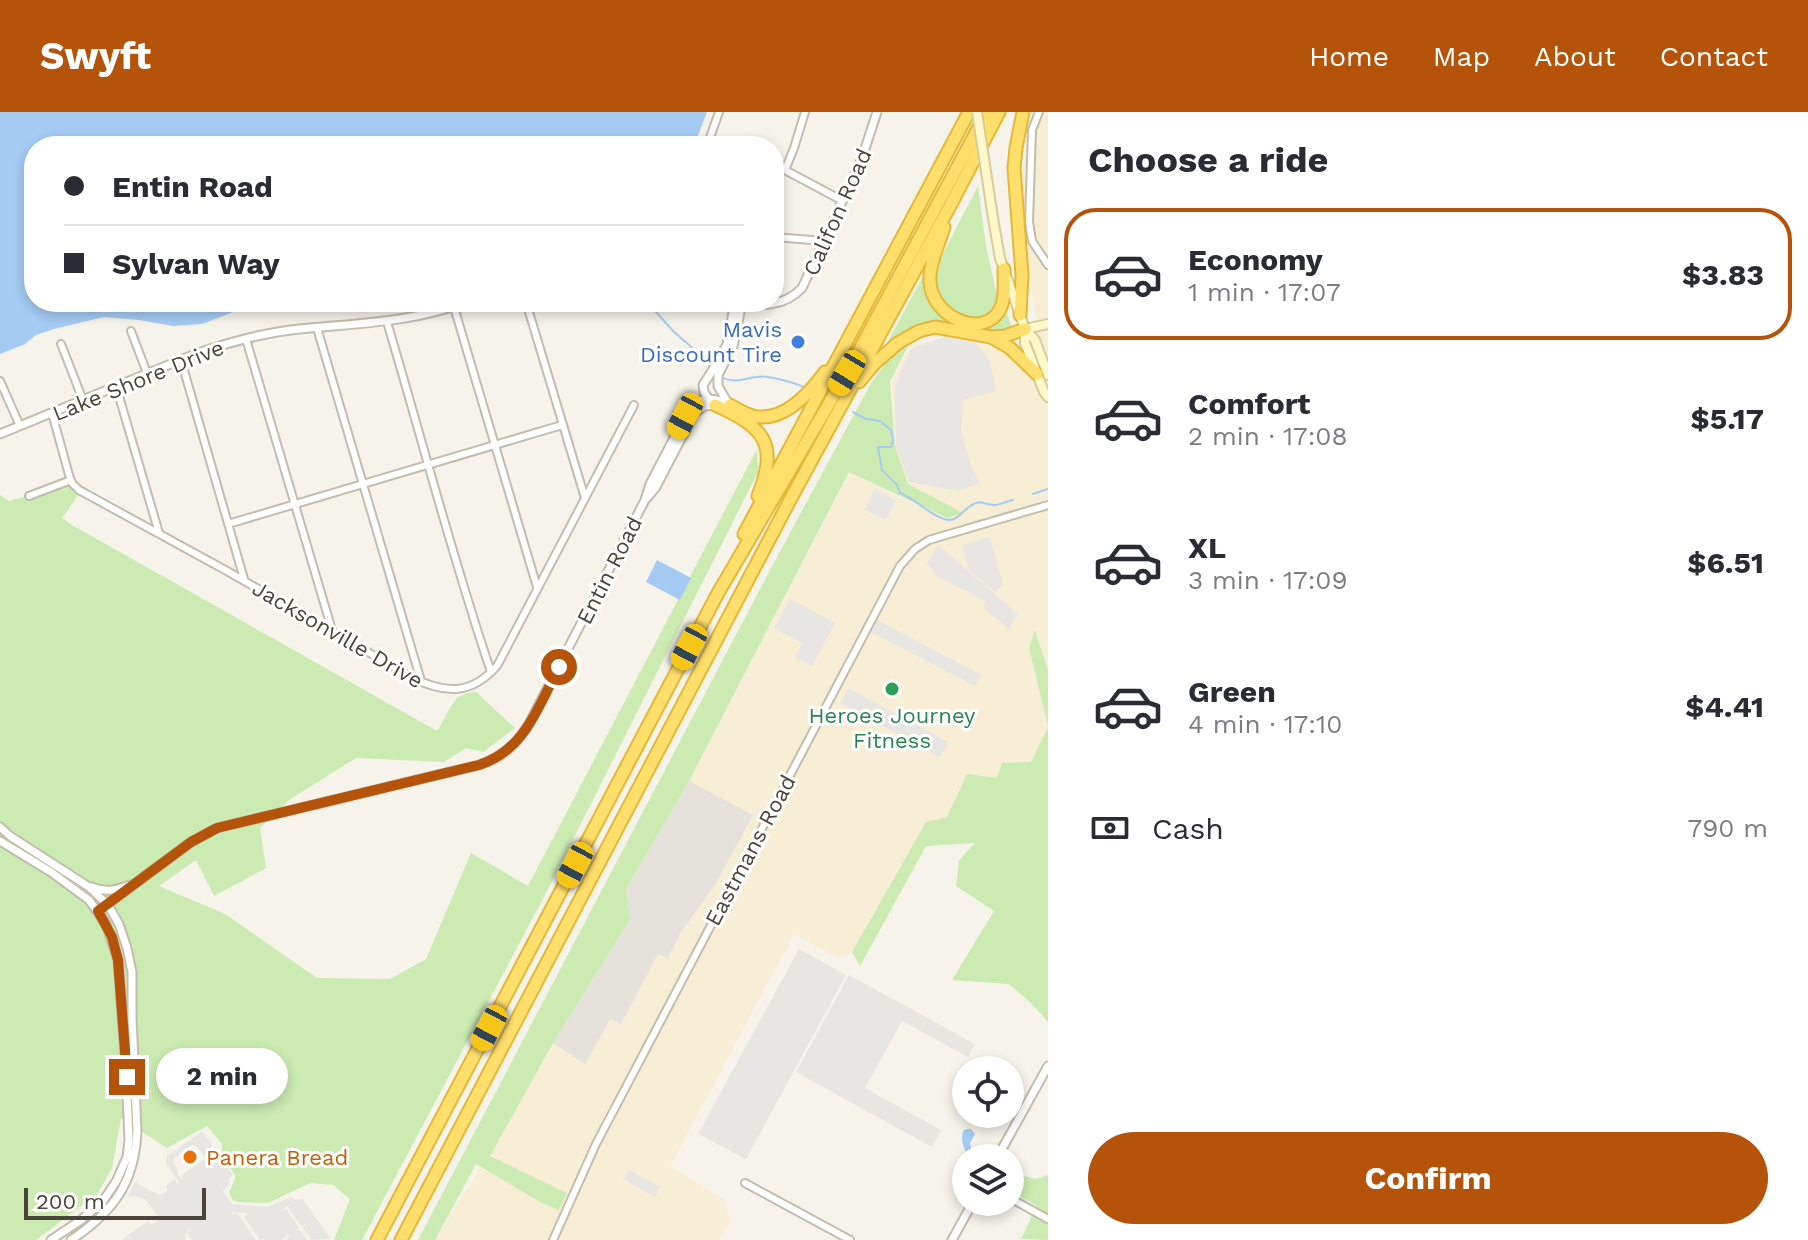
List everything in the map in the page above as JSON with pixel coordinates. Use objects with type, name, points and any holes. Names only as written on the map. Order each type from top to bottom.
[{"type":"highway","points":[[718,593],[726,567],[969,112]]},
{"type":"highway","points":[[377,1240],[718,593],[847,373],[987,112]]},
{"type":"highway","points":[[401,1240],[843,400],[999,112]]},
{"type":"highway","points":[[1020,315],[1022,275],[1014,168],[1023,112]]},
{"type":"highway","points":[[950,206],[930,272],[933,297],[942,310],[964,323],[976,324],[990,319],[1003,301],[1004,269]]},
{"type":"highway","points":[[843,400],[887,352],[907,336],[919,331],[943,328],[991,337],[1025,329]]},
{"type":"highway","points":[[730,405],[760,417],[786,410],[815,386],[855,329]]},
{"type":"highway","points":[[991,337],[1043,372]]},
{"type":"highway","points":[[712,402],[753,427],[768,452],[768,468],[751,509],[749,525]]},
{"type":"main road","points":[[977,112],[1004,269],[1025,329],[1025,343],[1043,372],[1048,397]]},
{"type":"main road","points":[[1025,329],[1048,324]]},
{"type":"main road","points":[[1043,372],[1048,346]]},
{"type":"street","points":[[711,136],[719,112]]},
{"type":"street","points":[[805,112],[785,170],[843,201]]},
{"type":"street","name":"Califon Road","points":[[784,301],[802,288],[868,143],[877,112]]},
{"type":"street","points":[[1039,112],[1032,130],[1029,222],[1032,241],[1048,265]]},
{"type":"street","points":[[784,238],[824,241]]},
{"type":"street","name":"Lake Shore Drive","points":[[0,434],[223,344],[289,331],[387,322],[436,312]]},
{"type":"street","points":[[456,312],[538,588]]},
{"type":"street","points":[[529,312],[585,498]]},
{"type":"street","points":[[730,405],[716,399],[712,402],[703,385],[727,344],[734,312]]},
{"type":"street","points":[[730,405],[720,392],[717,380],[733,346],[735,312]]},
{"type":"street","points":[[387,322],[491,672]]},
{"type":"street","points":[[317,328],[421,681]]},
{"type":"street","points":[[131,331],[147,373]]},
{"type":"street","points":[[246,339],[332,631]]},
{"type":"street","points":[[61,344],[83,400]]},
{"type":"street","points":[[181,360],[244,580]]},
{"type":"street","points":[[0,381],[20,426]]},
{"type":"street","points":[[116,386],[159,534]]},
{"type":"street","name":"Entin Road","points":[[98,911],[191,842],[217,828],[479,765],[504,754],[530,722],[645,500],[656,487],[695,412],[712,402]]},
{"type":"street","points":[[491,672],[502,659],[634,405]]},
{"type":"street","points":[[29,496],[71,480],[52,413]]},
{"type":"street","points":[[228,524],[562,425]]},
{"type":"street","name":"Jacksonville Drive","points":[[71,480],[79,490],[421,681],[439,689],[455,689],[472,685],[491,672]]},
{"type":"street","name":"Eastmans Road","points":[[553,1240],[600,1135],[900,566],[915,549],[929,540],[1048,505]]},
{"type":"street","points":[[0,827],[84,884],[108,905],[119,924],[131,964],[127,1157],[111,1191],[94,1211],[51,1240]]},
{"type":"street","points":[[0,841],[89,900],[112,937],[118,960],[137,1140],[135,1154],[120,1196],[111,1208],[71,1240]]},
{"type":"street","points":[[84,884],[115,891],[139,881]]},
{"type":"street","points":[[1005,1144],[1048,1066]]},
{"type":"street","points":[[745,1183],[850,1240]]},
{"type":"street","points":[[1024,1206],[1048,1219]]},
{"type":"street","points":[[952,1240],[965,1216]]},
{"type":"shaded area","points":[[1034,112],[1048,112],[1048,670],[1036,631],[1029,648],[1048,727],[1031,762],[1002,763],[997,778],[967,774],[947,817],[926,822],[852,952],[838,958],[794,934],[670,1166],[725,1200],[730,1223],[719,1240],[435,1240],[487,1157],[626,889],[689,781],[850,472],[947,518],[962,513],[908,484],[895,446],[892,383],[909,347],[945,337],[995,348],[1040,336],[1023,226],[1022,173]]},
{"type":"shaded area","points":[[945,337],[976,343],[990,362],[996,391],[963,400],[961,430],[971,466],[980,483],[958,491],[909,482],[896,446],[895,385],[911,349]]},
{"type":"shaded area","points":[[875,489],[896,500],[886,520],[864,510]]},
{"type":"shaded area","points":[[990,537],[1003,585],[995,592],[969,570],[962,545]]},
{"type":"shaded area","points":[[938,545],[1018,614],[1009,629],[983,608],[986,602],[937,576],[927,563]]},
{"type":"shaded area","points":[[790,599],[835,623],[812,666],[795,657],[802,643],[774,628]]},
{"type":"shaded area","points":[[877,620],[981,675],[975,686],[871,632]]},
{"type":"shaded area","points":[[848,688],[948,742],[940,757],[840,703]]},
{"type":"shaded area","points":[[689,781],[753,815],[716,883],[680,934],[668,958],[658,954],[621,1024],[610,1019],[585,1064],[553,1043],[630,919],[626,889]]},
{"type":"shaded area","points":[[799,949],[846,975],[746,1159],[698,1134]]},
{"type":"shaded area","points":[[849,975],[975,1044],[966,1056],[902,1021],[865,1088],[941,1130],[932,1147],[796,1072]]},
{"type":"shaded area","points":[[202,1131],[212,1145],[212,1154],[217,1152],[233,1175],[223,1191],[232,1204],[267,1207],[291,1197],[302,1198],[331,1239],[311,1240],[303,1228],[306,1224],[301,1226],[288,1207],[291,1203],[281,1211],[286,1209],[299,1228],[295,1231],[300,1230],[307,1240],[287,1240],[288,1235],[282,1240],[260,1240],[244,1217],[247,1213],[232,1212],[233,1215],[237,1213],[256,1240],[192,1240],[187,1233],[189,1229],[185,1234],[186,1240],[121,1240],[148,1221],[151,1225],[160,1219],[145,1199],[128,1197],[136,1180],[139,1185],[159,1195],[168,1191],[166,1186],[174,1180],[178,1184],[166,1163],[167,1156]],"holes":[[[192,1145],[197,1146],[208,1162],[204,1159],[182,1175],[183,1180],[173,1159]]]},
{"type":"shaded area","points":[[629,1170],[660,1187],[655,1197],[623,1179]]},
{"type":"green space","points":[[978,186],[997,296],[996,305],[989,312],[971,318],[957,315],[944,305],[935,289],[936,267]]},
{"type":"green space","points":[[926,271],[927,287],[967,326],[1005,307],[1012,328],[997,333],[936,323],[890,343],[888,341]]},
{"type":"green space","points":[[908,346],[890,382],[895,446],[908,484],[963,513],[947,518],[849,472],[689,781],[626,889],[630,919],[553,1043],[490,1156],[567,1193],[559,1210],[476,1164],[435,1240],[418,1240],[871,383],[896,350]]},
{"type":"green space","points":[[757,449],[758,472],[545,895],[362,1240],[334,1240],[350,1199],[333,1185],[310,1183],[268,1203],[237,1202],[229,1193],[235,1175],[222,1155],[222,1144],[207,1126],[167,1148],[121,1118],[112,1168],[98,1193],[36,1240],[0,1240],[0,495],[9,501],[72,484],[81,491],[62,518],[72,525],[437,731],[456,700],[467,693],[476,692],[515,728],[483,752],[466,748],[444,762],[356,758],[289,800],[260,828],[266,868],[214,896],[196,860],[159,886],[225,914],[317,978],[390,979],[426,959],[471,853],[528,886]]},
{"type":"green space","points":[[1035,630],[1048,670],[1048,726],[1029,648]]},
{"type":"green space","points":[[1048,727],[1048,1022],[1009,984],[952,980],[994,911],[956,886],[959,860],[975,843],[926,846],[860,966],[852,952],[926,822],[947,817],[967,774],[997,778],[1002,763],[1031,762]]},
{"type":"green space","points":[[1048,1175],[1048,1240],[1021,1239],[1037,1206],[1024,1199],[1024,1176],[1035,1179]]},
{"type":"water","points":[[0,112],[707,112],[698,136],[24,136],[24,312],[233,312],[202,324],[173,326],[104,317],[36,335],[25,344],[0,354]]},
{"type":"water","points":[[657,560],[691,578],[680,600],[646,582]]},
{"type":"water","points":[[971,1129],[975,1134],[970,1144],[963,1144],[964,1130]]},
{"type":"waterway","points":[[656,312],[710,363]]},
{"type":"waterway","points":[[722,377],[733,380],[768,377],[806,388]]},
{"type":"waterway","points":[[853,412],[866,419],[880,421],[891,430],[891,447],[878,447],[882,470],[897,485],[900,493],[933,514],[949,520],[976,503],[996,505],[1013,500]]},
{"type":"waterway","points":[[1033,494],[1048,489]]},
{"type":"place","name":"Mavis Discount Tire","points":[[798,342]]},
{"type":"place","name":"Heroes Journey Fitness","points":[[892,689]]},
{"type":"place","name":"Panera Bread","points":[[190,1157]]},
{"type":"route","points":[[127,1077],[118,960],[112,937],[98,911],[206,832],[498,758],[524,733],[559,667]]}]
